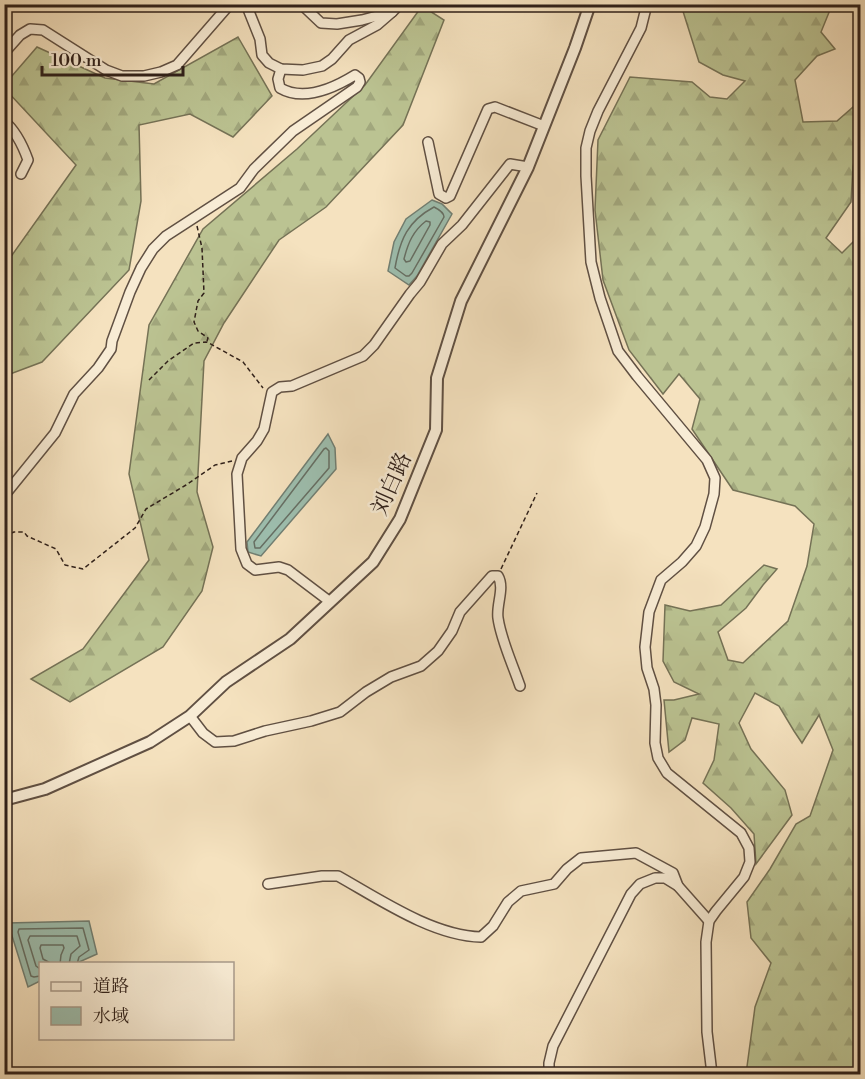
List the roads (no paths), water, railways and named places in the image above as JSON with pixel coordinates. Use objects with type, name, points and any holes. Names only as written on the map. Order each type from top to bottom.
[{"type":"street","points":[[4,53],[20,35],[30,29],[43,30],[106,70],[122,76],[144,76],[177,65],[230,4]]},
{"type":"street","points":[[245,4],[260,39],[262,55],[269,63],[281,69],[303,70],[321,66],[332,59],[349,40],[377,25],[400,4]]},
{"type":"street","points":[[301,4],[321,22],[337,24],[392,12]]},
{"type":"street","name":"刘白路","points":[[4,800],[45,789],[150,742],[190,716],[226,682],[290,639],[373,562],[400,519],[436,430],[437,378],[461,301],[528,167],[590,4]]},
{"type":"street","points":[[647,4],[641,28],[598,111],[586,147],[591,262],[600,298],[618,351],[707,460],[715,478],[714,494],[705,527],[696,546],[661,580],[649,612],[645,647],[647,668],[654,688],[656,705],[655,743],[658,758],[667,773],[741,833],[749,848],[750,862],[744,877],[709,921],[706,942],[707,1032],[712,1074]]},
{"type":"street","points":[[4,496],[55,433],[74,394],[98,368],[111,349],[130,292],[153,249],[166,236],[240,188],[255,169],[293,132],[357,87],[360,82],[355,75],[336,86],[304,94],[280,88],[278,79],[281,69]]},
{"type":"street","points":[[428,142],[439,194],[446,198],[450,196],[488,109],[495,107],[543,126]]},
{"type":"street","points":[[4,121],[22,144],[28,160],[21,174]]},
{"type":"street","points":[[329,601],[288,570],[279,567],[255,570],[247,564],[241,549],[237,474],[242,458],[264,429],[272,392],[363,356],[374,345],[420,282],[442,244],[462,225],[510,164],[528,167]]},
{"type":"street","points":[[190,716],[203,734],[215,742],[234,741],[264,731],[311,722],[340,712],[391,677],[421,666],[438,651],[452,632],[460,612],[492,576],[498,576],[501,582],[498,615],[500,628],[520,686]]},
{"type":"street","points":[[268,884],[322,876],[338,876],[423,923],[470,937],[481,937],[493,926],[508,902],[521,891],[554,884],[567,868],[581,858],[636,853],[673,873],[678,886]]},
{"type":"street","points":[[549,1074],[553,1046],[631,894],[640,884],[655,878],[665,878],[678,886],[709,921]]},
{"type":"water","points":[[432,200],[442,204],[452,214],[417,276],[409,285],[388,271],[394,242],[406,219]]},
{"type":"water","points":[[328,434],[335,448],[336,469],[261,556],[248,552],[247,542]]},
{"type":"water","points":[[89,921],[97,954],[79,962],[39,962],[39,982],[28,987],[8,923]]}]
